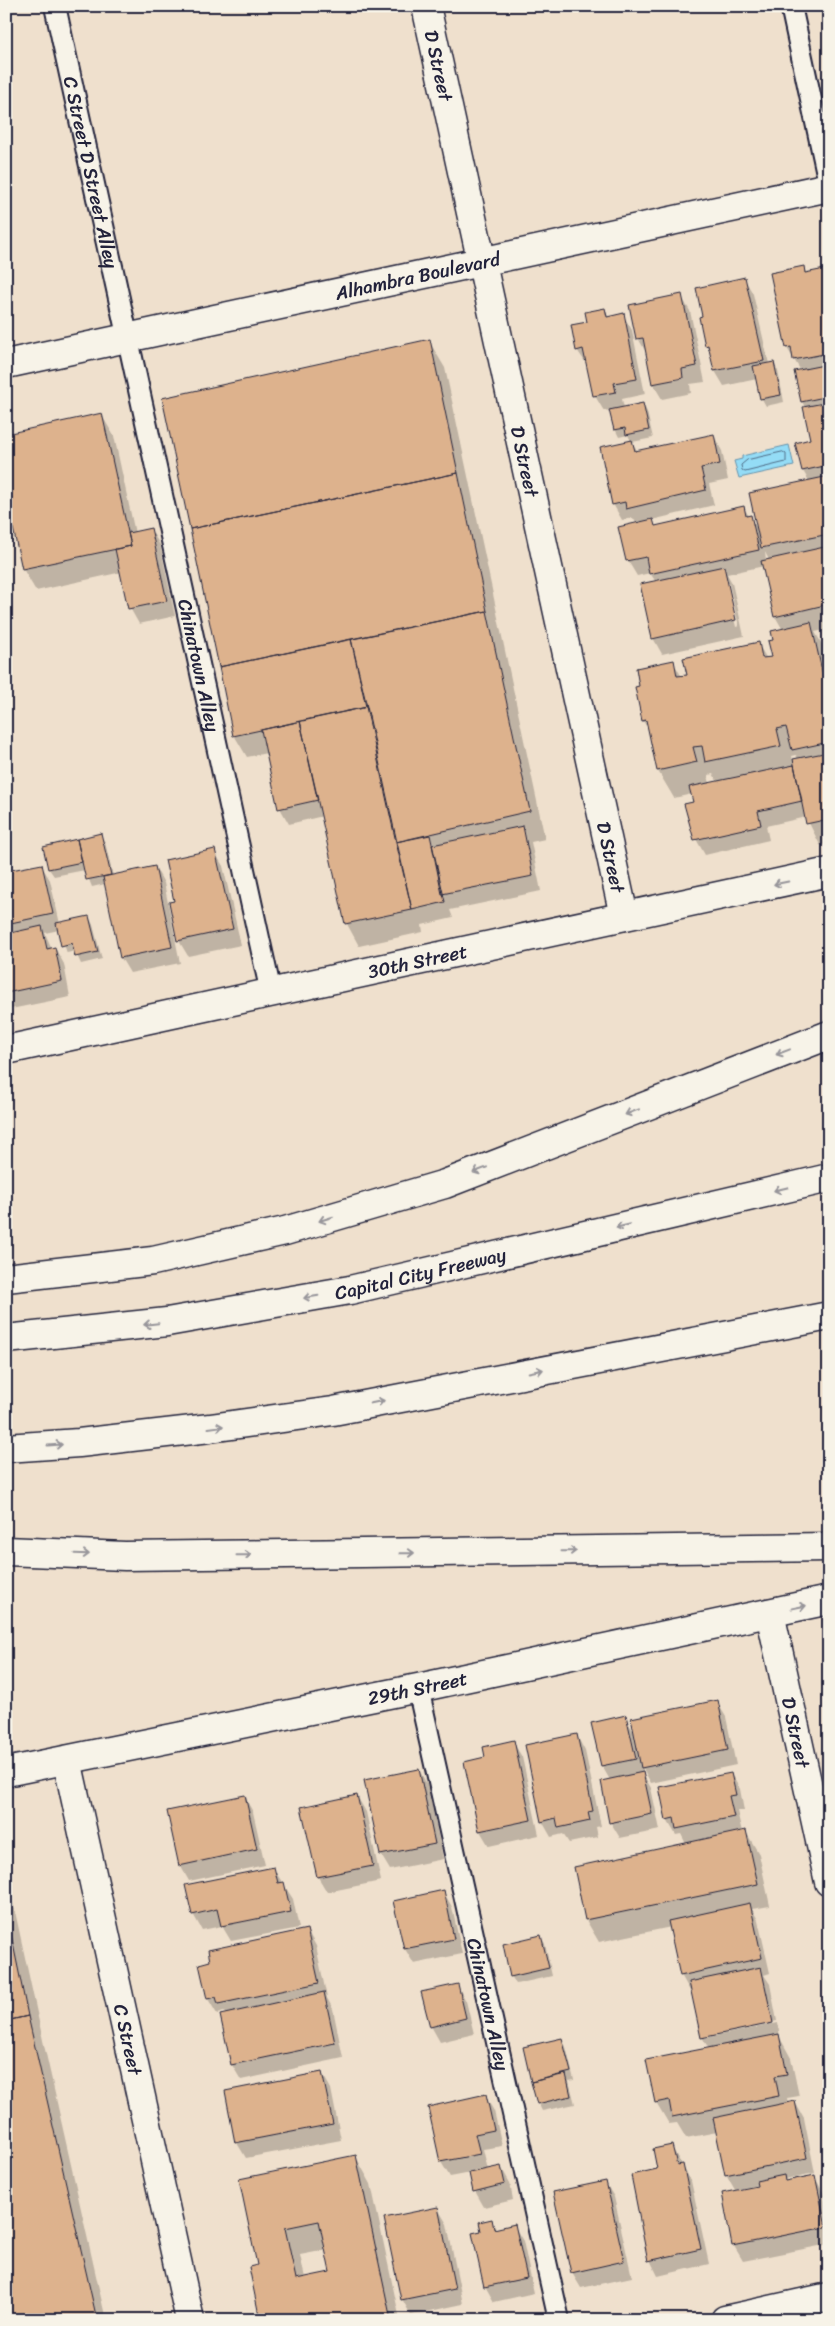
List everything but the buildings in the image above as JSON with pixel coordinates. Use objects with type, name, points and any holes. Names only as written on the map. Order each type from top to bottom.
[{"type":"main road","name":"D Street","points":[[426,6],[624,916]]},
{"type":"main road","name":"Alhambra Boulevard","points":[[6,364],[829,185]]},
{"type":"main road","name":"30th Street","points":[[6,1050],[829,872]]},
{"type":"main road","points":[[6,1278],[153,1261],[294,1228],[445,1184],[829,1035]]},
{"type":"main road","name":"Capital City Freeway","points":[[6,1339],[167,1322],[350,1290],[829,1178]]},
{"type":"main road","points":[[6,1448],[79,1443],[210,1428],[332,1410],[829,1316]]},
{"type":"main road","points":[[6,1551],[126,1556],[829,1548]]},
{"type":"main road","name":"29th Street","points":[[6,1772],[418,1688],[829,1600]]},
{"type":"main road","name":"D Street","points":[[770,1613],[829,1882]]},
{"type":"main road","name":"C Street","points":[[67,1760],[190,2320]]},
{"type":"main road","points":[[725,2320],[829,2297]]},
{"type":"lane","name":"C Street D Street Alley","points":[[55,6],[127,339]]},
{"type":"lane","points":[[791,6],[829,185]]},
{"type":"lane","name":"Chinatown Alley","points":[[127,339],[271,993]]},
{"type":"lane","name":"Chinatown Alley","points":[[418,1688],[559,2320]]},
{"type":"water","points":[[789,445],[794,466],[739,478],[734,461],[742,459],[742,456]]}]
